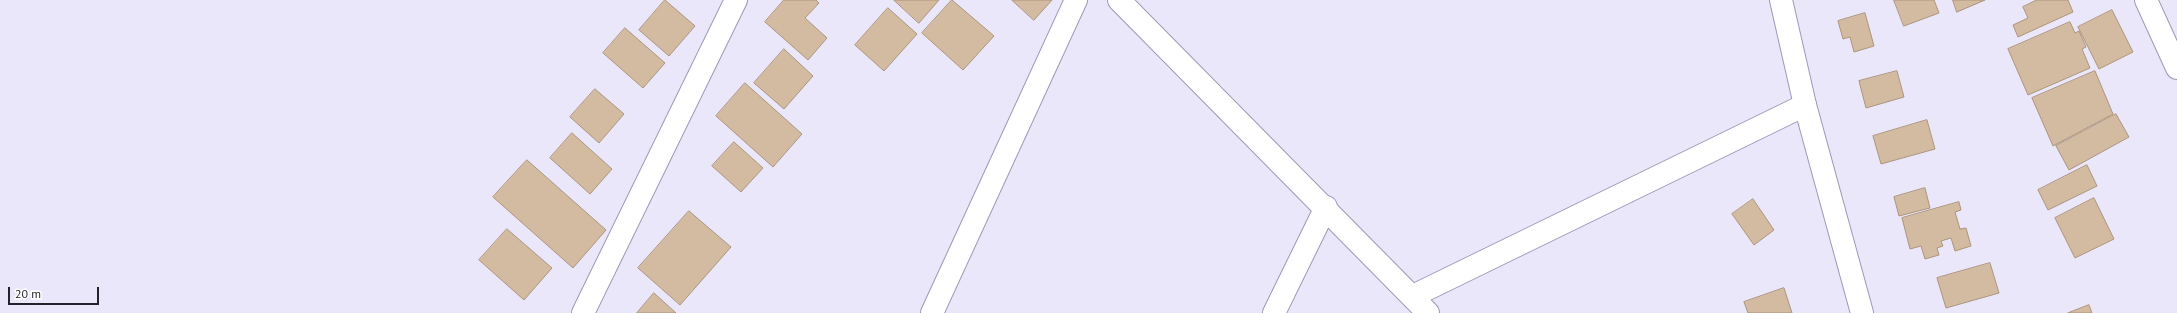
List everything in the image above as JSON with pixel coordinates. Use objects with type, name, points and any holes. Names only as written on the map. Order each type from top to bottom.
[{"type":"street","points":[[583,313],[736,0]]},
{"type":"street","points":[[932,313],[1076,0]]},
{"type":"street","points":[[1119,0],[1326,207],[1428,313]]},
{"type":"street","points":[[1781,0],[1805,105],[1862,313]]},
{"type":"street","points":[[2146,0],[2177,68]]},
{"type":"street","points":[[1413,296],[1805,105]]},
{"type":"street","points":[[1274,313],[1326,207]]},
{"type":"building","points":[[665,0],[695,26],[669,56],[639,30]]},
{"type":"building","points":[[784,0],[816,0],[819,3],[805,18],[827,38],[808,60],[765,22]]},
{"type":"building","points":[[894,0],[939,0],[919,23]]},
{"type":"building","points":[[952,0],[994,36],[963,70],[922,33]]},
{"type":"building","points":[[1012,0],[1052,0],[1034,20]]},
{"type":"building","points":[[1894,0],[1934,0],[1939,13],[1904,26]]},
{"type":"building","points":[[1953,0],[1985,0],[1957,12]]},
{"type":"building","points":[[2037,0],[2068,0],[2073,12],[2018,37],[2013,25],[2028,18],[2023,7]]},
{"type":"building","points":[[888,8],[917,34],[884,71],[855,45]]},
{"type":"building","points":[[2112,10],[2133,52],[2099,69],[2078,27]]},
{"type":"building","points":[[1865,13],[1874,46],[1854,52],[1850,37],[1843,39],[1838,21]]},
{"type":"building","points":[[2070,22],[2075,33],[2079,31],[2086,47],[2082,49],[2090,68],[2028,95],[2008,49]]},
{"type":"building","points":[[625,28],[665,63],[643,88],[603,53]]},
{"type":"building","points":[[784,49],[813,76],[784,109],[754,83]]},
{"type":"building","points":[[1897,71],[1904,97],[1866,108],[1859,81]]},
{"type":"building","points":[[2095,71],[2113,114],[2053,146],[2032,98]]},
{"type":"building","points":[[745,83],[802,134],[773,167],[716,116]]},
{"type":"building","points":[[595,89],[624,114],[599,143],[570,117]]},
{"type":"building","points":[[2116,114],[2129,137],[2069,170],[2056,146]]},
{"type":"building","points":[[1927,120],[1935,149],[1881,164],[1873,136]]},
{"type":"building","points":[[572,133],[612,169],[590,194],[550,158]]},
{"type":"building","points":[[734,142],[763,168],[741,192],[712,166]]},
{"type":"building","points":[[527,160],[606,230],[573,268],[493,197]]},
{"type":"building","points":[[2087,165],[2097,186],[2048,210],[2038,190]]},
{"type":"building","points":[[1925,188],[1930,208],[1899,216],[1894,197]]},
{"type":"building","points":[[2094,198],[2114,239],[2075,258],[2055,218]]},
{"type":"building","points":[[1753,199],[1774,230],[1754,245],[1732,214]]},
{"type":"building","points":[[1959,202],[1961,210],[1955,212],[1960,229],[1966,228],[1971,246],[1955,251],[1951,238],[1941,241],[1943,246],[1937,248],[1939,255],[1925,259],[1921,246],[1910,249],[1902,218]]},
{"type":"building","points":[[689,211],[731,247],[680,305],[638,268]]},
{"type":"building","points":[[507,229],[552,268],[524,300],[479,260]]},
{"type":"building","points":[[1990,263],[1999,293],[1946,308],[1937,278]]},
{"type":"building","points":[[1784,288],[1792,313],[1748,313],[1744,302]]},
{"type":"building","points":[[654,293],[676,313],[637,313]]},
{"type":"building","points":[[2089,305],[2092,313],[2068,313]]}]
